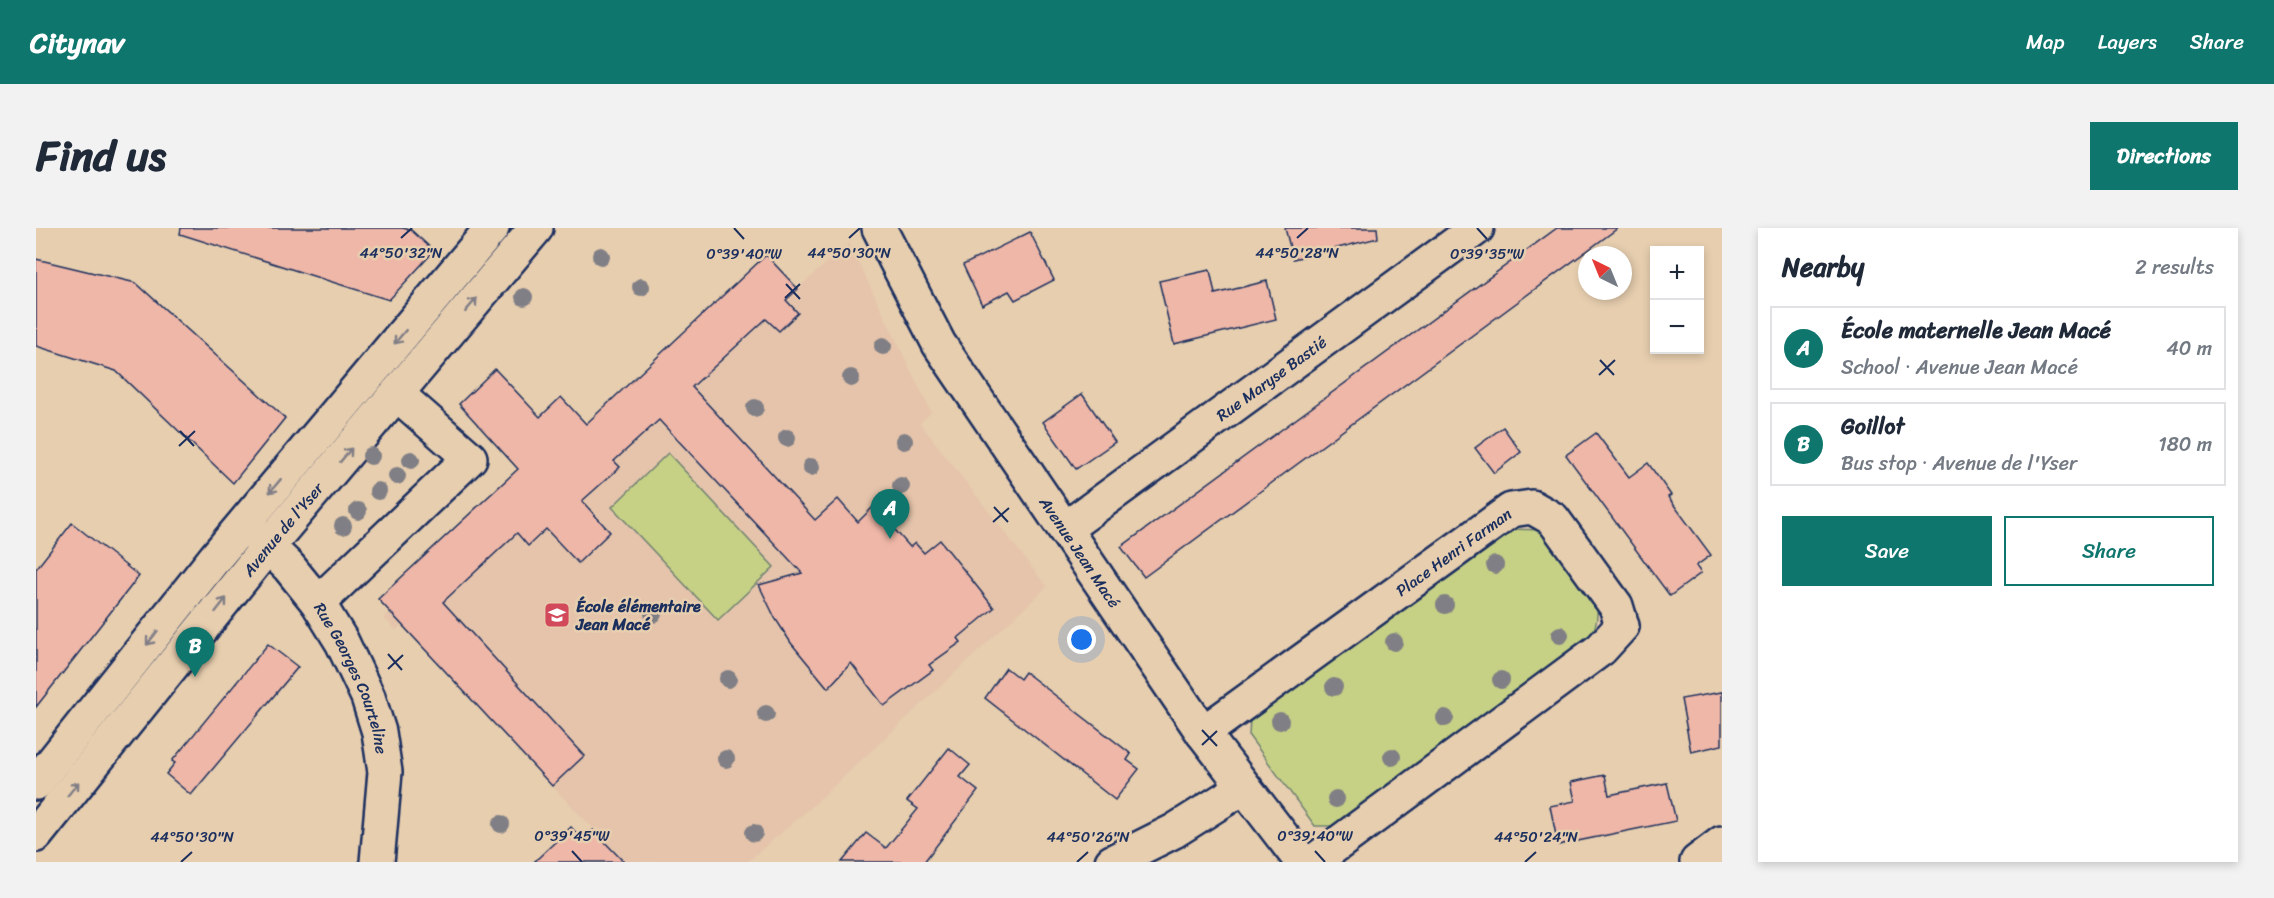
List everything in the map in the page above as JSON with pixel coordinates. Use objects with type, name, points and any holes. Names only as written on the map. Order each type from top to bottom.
[{"type":"street","name":"Avenue de l'Yser","points":[[36,783],[244,523],[492,228]]},
{"type":"street","name":"Avenue de l'Yser","points":[[36,835],[268,546],[536,228]]},
{"type":"street","name":"Avenue Jean Macé","points":[[879,228],[939,344],[1203,733],[1302,862]]},
{"type":"street","name":"Rue Maryse Bastié","points":[[1066,528],[1477,228]]},
{"type":"street","points":[[318,603],[470,458],[397,394]]},
{"type":"street","name":"Place Henri Farman","points":[[1203,733],[1511,510],[1532,507],[1553,519],[1616,606],[1622,626],[1601,649],[1313,862]]},
{"type":"street","name":"Rue Georges Courteline","points":[[244,523],[289,567],[318,603],[347,651],[368,697],[379,732],[385,772],[377,862]]},
{"type":"street","points":[[84,724],[109,745]]},
{"type":"street","points":[[1112,862],[1174,831],[1244,787]]},
{"type":"street","points":[[1697,862],[1722,843]]},
{"type":"shaded area","points":[[849,243],[931,412],[920,423],[1047,587],[810,808],[747,862],[624,862],[604,841],[607,838],[597,827],[594,829],[552,786],[402,625],[396,630],[384,618],[390,612],[378,599],[518,469],[459,404],[495,369],[539,417],[561,397],[586,424],[766,255],[798,288]]},
{"type":"green space","points":[[668,453],[774,567],[718,620],[612,507]]},
{"type":"green space","points":[[1509,529],[1545,530],[1597,605],[1597,621],[1592,633],[1585,642],[1338,826],[1315,826],[1249,736],[1250,718]]},
{"type":"building","points":[[181,228],[402,228],[411,230],[434,251],[389,300],[180,234]]},
{"type":"building","points":[[1285,228],[1377,228],[1378,238],[1293,259]]},
{"type":"building","points":[[1557,228],[1618,228],[1594,246],[1578,246],[1578,257],[1144,577],[1121,547]]},
{"type":"building","points":[[1030,232],[1054,280],[1015,300],[1009,291],[982,305],[963,265]]},
{"type":"building","points":[[766,255],[798,289],[786,300],[798,313],[779,331],[766,319],[692,387],[815,520],[838,499],[858,522],[874,506],[910,547],[915,543],[924,553],[940,540],[994,608],[958,638],[961,642],[929,665],[933,670],[884,706],[851,663],[828,688],[791,643],[775,618],[759,585],[802,573],[659,420],[614,461],[620,467],[582,501],[610,532],[578,563],[546,529],[528,546],[517,533],[443,602],[584,756],[552,786],[378,599],[518,469],[459,404],[495,369],[540,417],[561,397],[586,424]]},
{"type":"building","points":[[36,259],[136,283],[285,418],[233,483],[116,371],[36,346]]},
{"type":"building","points":[[1210,270],[1215,294],[1267,281],[1276,319],[1174,344],[1159,281]]},
{"type":"building","points":[[1082,394],[1115,442],[1076,469],[1043,422]]},
{"type":"building","points":[[1503,427],[1521,452],[1494,473],[1475,448]]},
{"type":"building","points":[[1596,433],[1629,477],[1648,463],[1671,495],[1668,497],[1711,555],[1696,566],[1701,573],[1670,596],[1566,455]]},
{"type":"building","points":[[72,523],[139,576],[36,707],[36,569]]},
{"type":"building","points":[[268,644],[298,667],[191,795],[166,774],[175,763],[172,761]]},
{"type":"building","points":[[1006,668],[1020,679],[1025,672],[1131,754],[1127,760],[1139,769],[1115,800],[985,698]]},
{"type":"building","points":[[1722,692],[1722,745],[1691,752],[1681,699]]},
{"type":"building","points":[[949,748],[970,765],[960,777],[978,791],[924,862],[842,862],[866,833],[886,848],[918,809],[907,801]]},
{"type":"building","points":[[1605,775],[1609,795],[1667,783],[1676,821],[1558,845],[1550,806],[1575,801],[1571,782]]},
{"type":"building","points":[[571,827],[582,840],[593,830],[624,862],[534,862]]},
{"type":"place","name":"École maternelle Jean Macé","points":[[890,539]]},
{"type":"place","name":"École élémentaire Jean Macé","points":[[557,615]]},
{"type":"place","name":"Goillot","points":[[195,677]]}]
